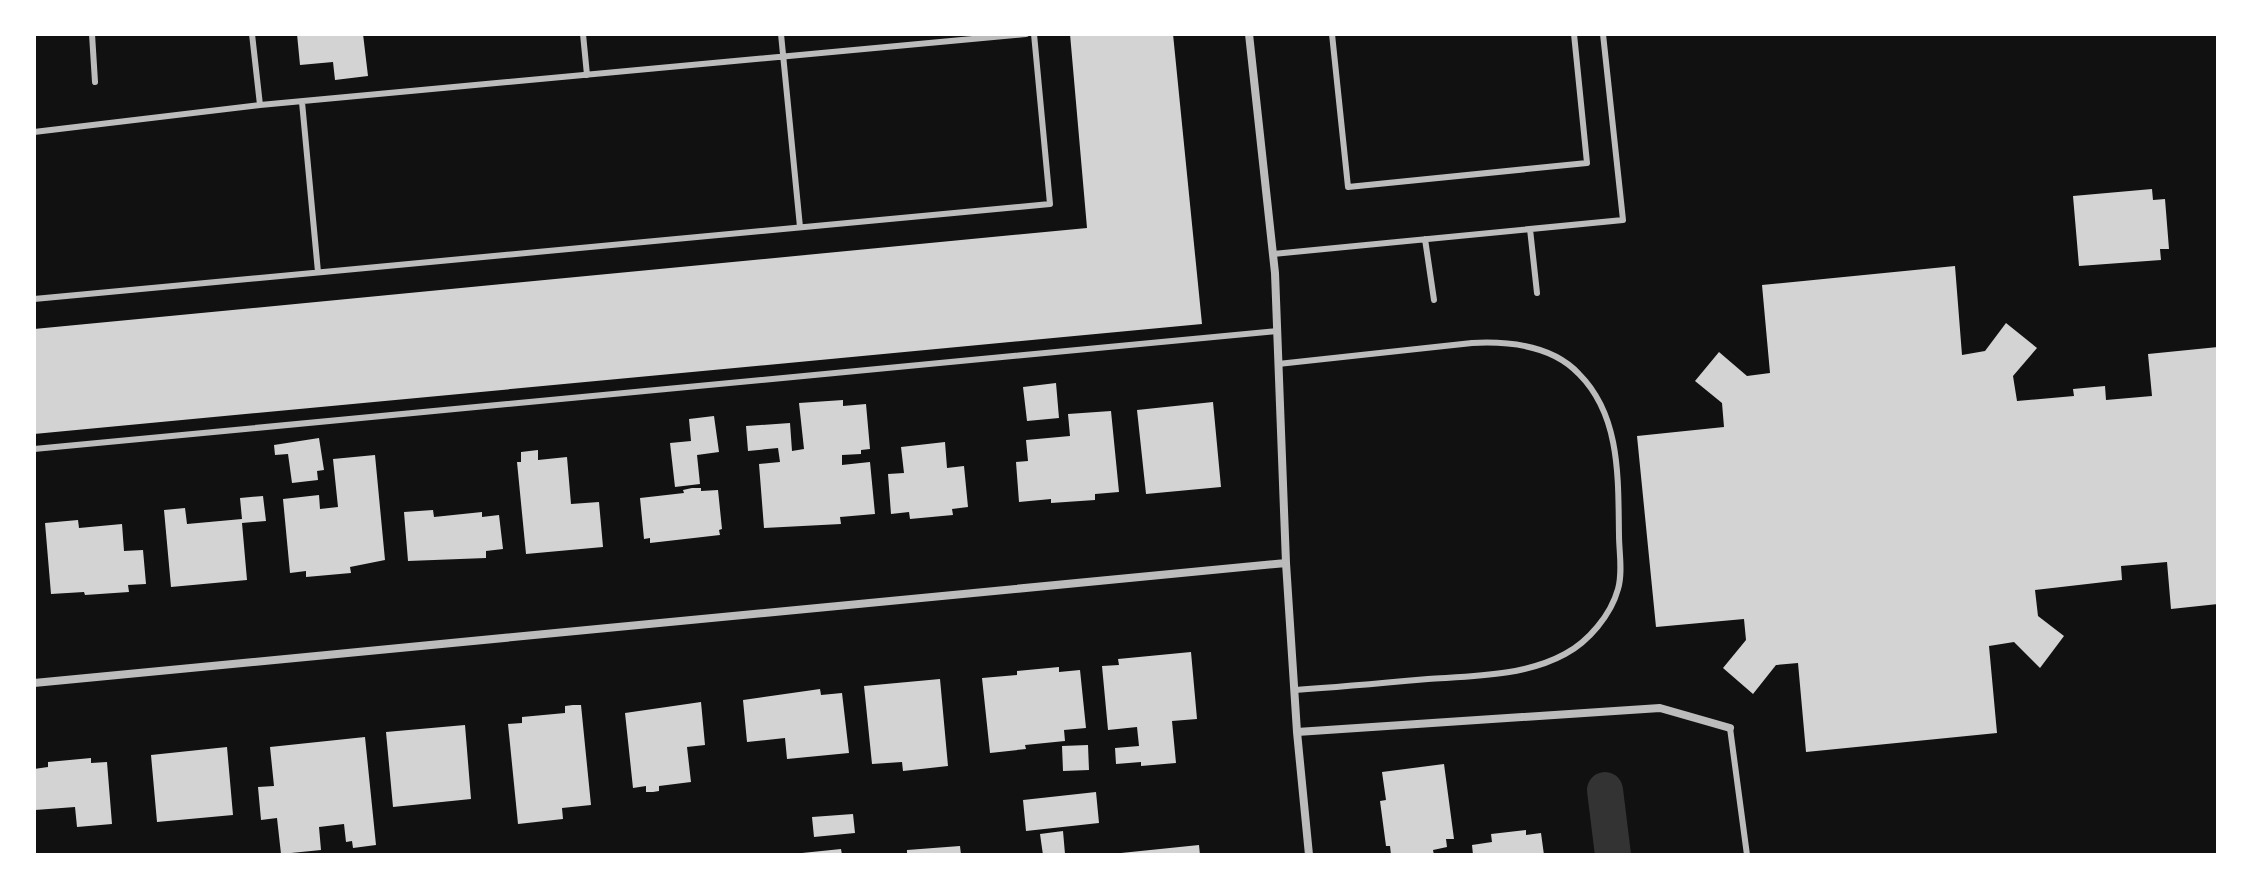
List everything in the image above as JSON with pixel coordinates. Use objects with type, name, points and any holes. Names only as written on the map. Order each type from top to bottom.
[{"type":"street","points":[[1249,34],[1273,254],[1286,563],[1309,855]]},
{"type":"street","points":[[34,683],[1286,563]]},
{"type":"street","points":[[1297,732],[1660,708],[1730,728]]},
{"type":"lane","points":[[92,34],[95,82]]},
{"type":"lane","points":[[252,34],[260,105]]},
{"type":"lane","points":[[583,34],[587,75]]},
{"type":"lane","points":[[781,34],[800,227]]},
{"type":"lane","points":[[34,132],[260,105],[1026,34]]},
{"type":"lane","points":[[34,299],[1050,204],[1034,34]]},
{"type":"lane","points":[[1332,34],[1348,187],[1587,163],[1574,34]]},
{"type":"lane","points":[[1273,254],[1623,220],[1603,34]]},
{"type":"lane","points":[[302,102],[318,272]]},
{"type":"lane","points":[[1530,229],[1537,293]]},
{"type":"lane","points":[[1425,239],[1434,300]]},
{"type":"lane","points":[[34,449],[1277,331]]},
{"type":"lane","points":[[1278,364],[1472,343],[1500,342],[1528,346],[1556,357],[1577,371],[1595,392],[1616,451],[1618,589],[1598,626],[1583,642],[1566,654],[1509,671],[1295,690]]},
{"type":"lane","points":[[1730,728],[1747,855]]},
{"type":"building","points":[[297,34],[363,34],[368,76],[335,80],[333,62],[300,65]]},
{"type":"building","points":[[1070,34],[1173,34],[1202,324],[34,434],[34,329],[1087,228]]},
{"type":"building","points":[[2152,189],[2153,200],[2165,199],[2169,249],[2160,249],[2161,260],[2079,266],[2073,196]]},
{"type":"building","points":[[1955,266],[1962,355],[1985,351],[2006,323],[2037,348],[2013,376],[2017,401],[2074,396],[2073,389],[2105,386],[2106,400],[2152,396],[2148,354],[2218,347],[2218,604],[2171,609],[2167,562],[2121,566],[2122,580],[2035,590],[2038,616],[2064,636],[2040,668],[2014,642],[1989,646],[1997,733],[1806,752],[1798,663],[1776,665],[1753,694],[1723,668],[1746,640],[1744,619],[1656,627],[1637,436],[1724,427],[1722,403],[1695,381],[1719,352],[1747,376],[1770,373],[1762,285]]},
{"type":"building","points":[[1056,383],[1059,418],[1027,421],[1023,387]]},
{"type":"building","points":[[843,400],[843,406],[866,404],[870,449],[861,450],[861,454],[842,455],[842,465],[870,462],[875,514],[840,517],[841,524],[764,528],[759,464],[780,462],[778,448],[748,451],[746,426],[790,423],[792,451],[804,449],[799,403]]},
{"type":"building","points":[[1213,402],[1221,487],[1146,494],[1137,410]]},
{"type":"building","points":[[1111,411],[1119,492],[1095,494],[1095,500],[1019,502],[1016,462],[1028,461],[1026,440],[1070,436],[1068,414]]},
{"type":"building","points":[[714,416],[719,452],[697,455],[700,484],[675,487],[670,443],[691,441],[689,419]]},
{"type":"building","points":[[319,438],[324,470],[317,471],[318,480],[292,483],[288,454],[275,455],[274,445]]},
{"type":"building","points":[[945,442],[947,468],[964,466],[968,507],[952,509],[953,515],[910,519],[909,512],[891,514],[888,474],[904,473],[901,447]]},
{"type":"building","points":[[538,450],[538,460],[567,457],[571,504],[599,502],[603,547],[526,554],[517,462],[521,462],[521,452]]},
{"type":"building","points":[[375,455],[385,560],[350,567],[351,573],[306,577],[306,571],[290,573],[283,499],[319,495],[320,509],[338,507],[333,459]]},
{"type":"building","points":[[683,490],[718,490],[720,535],[650,543],[650,538],[644,539],[640,498],[684,493]]},
{"type":"building","points":[[263,496],[266,521],[242,523],[247,580],[171,587],[164,510],[185,508],[187,524],[242,519],[240,498]]},
{"type":"building","points":[[433,510],[434,517],[482,512],[482,517],[499,515],[503,549],[486,551],[486,558],[408,561],[404,512]]},
{"type":"building","points":[[78,520],[79,528],[122,524],[124,551],[143,550],[146,584],[128,585],[129,592],[51,594],[45,523]]},
{"type":"building","points":[[1191,652],[1197,719],[1172,721],[1176,763],[1141,766],[1141,762],[1116,764],[1115,748],[1139,746],[1137,727],[1108,730],[1102,666],[1119,665],[1118,659]]},
{"type":"building","points":[[1059,667],[1059,672],[1080,670],[1086,728],[1064,730],[1065,741],[990,753],[982,678]]},
{"type":"building","points":[[940,679],[948,766],[903,771],[902,762],[872,764],[864,686]]},
{"type":"building","points":[[820,689],[821,695],[842,693],[849,753],[787,759],[785,738],[747,742],[743,700]]},
{"type":"building","points":[[701,702],[705,745],[687,747],[691,782],[659,786],[659,791],[653,792],[646,792],[646,786],[633,788],[625,713]]},
{"type":"building","points":[[581,705],[591,805],[562,808],[563,819],[518,824],[508,724],[522,723],[522,717],[565,713],[565,706]]},
{"type":"building","points":[[465,725],[471,799],[393,807],[386,732]]},
{"type":"building","points":[[365,737],[376,845],[353,848],[352,841],[346,842],[344,824],[319,827],[321,850],[281,854],[277,818],[261,820],[258,787],[274,786],[270,747]]},
{"type":"building","points":[[1088,745],[1089,770],[1063,771],[1062,746]]},
{"type":"building","points":[[227,747],[233,815],[157,822],[151,755]]},
{"type":"building","points":[[91,758],[91,763],[107,762],[112,824],[77,827],[75,807],[35,810],[34,769],[48,767],[48,762]]},
{"type":"building","points":[[1444,764],[1454,839],[1446,839],[1447,847],[1433,850],[1434,855],[1391,855],[1390,846],[1386,846],[1380,801],[1386,800],[1382,772]]},
{"type":"building","points":[[1096,792],[1099,823],[1026,831],[1023,800]]},
{"type":"building","points":[[853,814],[855,833],[814,837],[812,817]]},
{"type":"building","points":[[1526,830],[1526,835],[1541,833],[1544,855],[1473,855],[1472,845],[1492,842],[1491,834]]},
{"type":"building","points":[[1063,831],[1065,854],[1043,855],[1040,834]]},
{"type":"building","points":[[1199,845],[1200,855],[1121,855],[1121,853]]},
{"type":"building","points":[[960,846],[961,855],[907,855],[907,850]]},
{"type":"building","points":[[841,849],[842,855],[802,855],[802,853]]},
{"type":"waterway","points":[[1605,790],[1613,855]]}]
